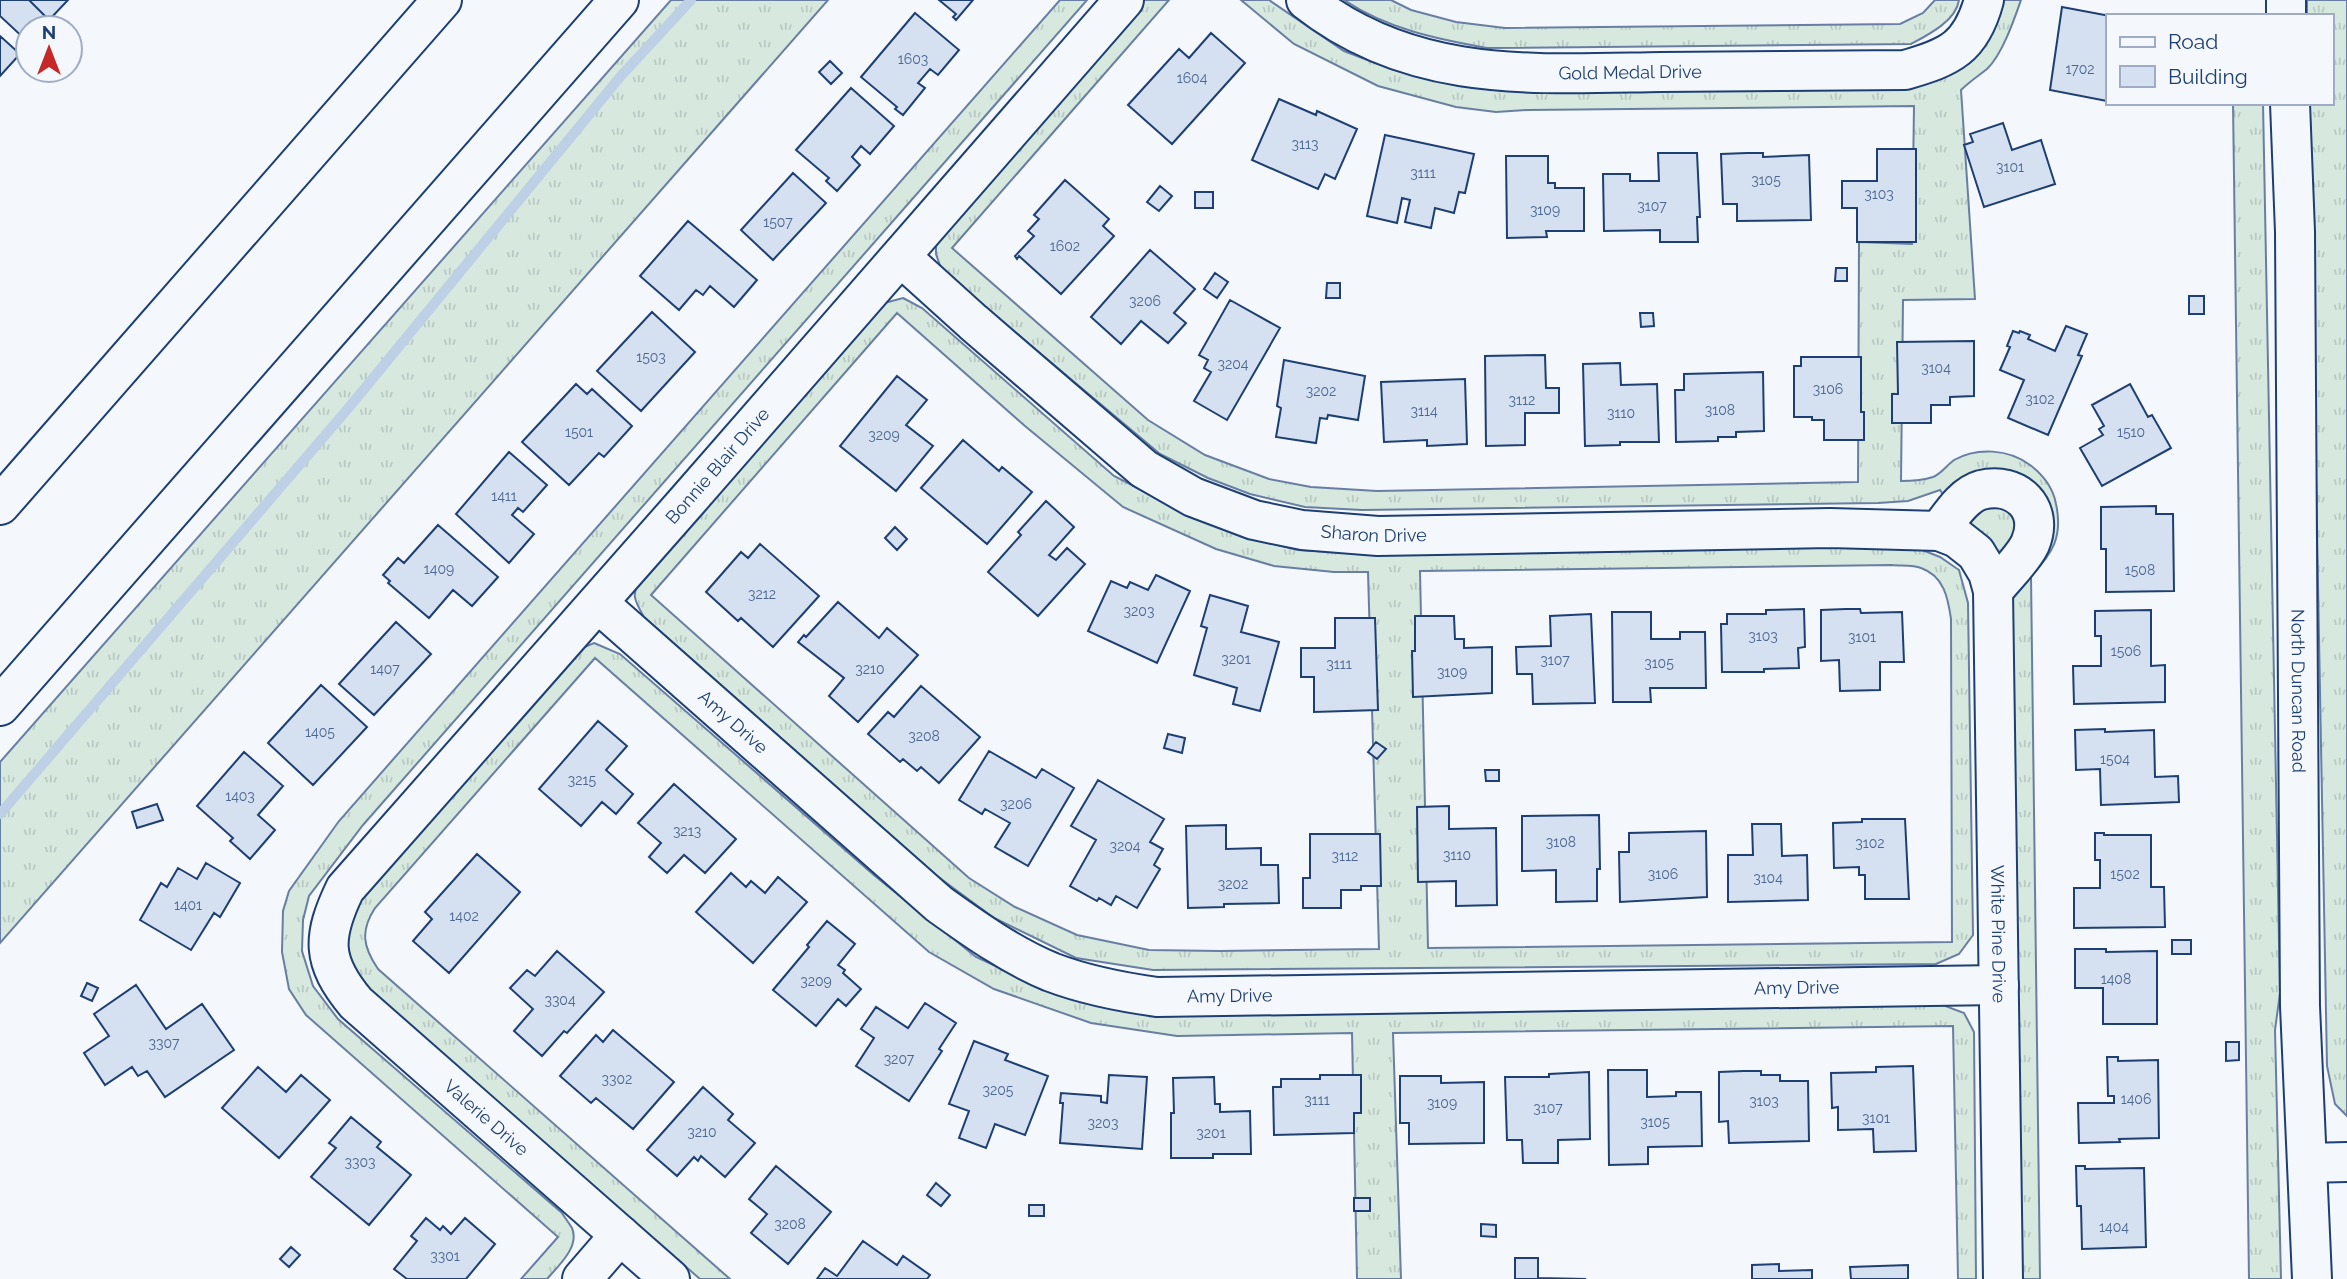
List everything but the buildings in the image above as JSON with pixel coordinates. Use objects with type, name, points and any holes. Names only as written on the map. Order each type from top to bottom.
[{"type":"main road","points":[[0,505],[442,0]]},
{"type":"main road","points":[[0,706],[619,0]]},
{"type":"main road","name":"Bonnie Blair Drive","points":[[328,940],[331,917],[345,889],[1124,0]]},
{"type":"main road","name":"Gold Medal Drive","points":[[1306,0],[1321,12],[1374,41],[1413,56],[1462,68],[1527,73],[1905,70],[1939,60],[1963,43],[1978,22],[1984,0]]},
{"type":"main road","name":"North Duncan Road","points":[[2290,105],[2295,232],[2300,1006],[2312,1279]]},
{"type":"main road","name":"Sharon Drive","points":[[901,257],[1144,469],[1193,497],[1254,520],[1303,530],[1378,536],[1829,528],[1939,531],[1957,538],[1976,553]]},
{"type":"main road","points":[[1939,531],[1963,502],[1979,491],[1998,488],[2019,495],[2029,503],[2034,527],[2029,545],[1993,591]]},
{"type":"main road","name":"White Pine Drive","points":[[1976,553],[1993,591],[2003,1279]]},
{"type":"main road","name":"Amy Drive","points":[[598,603],[939,904],[989,939],[1050,971],[1105,989],[1157,997],[1999,985]]},
{"type":"main road","name":"Valerie Drive","points":[[328,940],[330,960],[340,984],[356,1003],[670,1279]]},
{"type":"main road","points":[[2307,1163],[2347,1162]]},
{"type":"main road","points":[[582,1279],[620,1235]]},
{"type":"green space","points":[[671,0],[828,0],[0,943],[0,762]]},
{"type":"green space","points":[[1060,0],[1087,0],[363,825],[309,896],[303,920],[302,951],[313,986],[338,1019],[562,1213],[572,1228],[574,1235],[571,1249],[547,1279],[521,1279],[558,1237],[306,1015],[289,989],[282,952],[283,911],[289,891],[339,821]]},
{"type":"green space","points":[[1142,0],[1169,0],[952,248],[1148,420],[1205,455],[1269,479],[1311,487],[1377,491],[1858,482],[1859,242],[1912,244],[1914,106],[1496,112],[1456,107],[1378,86],[1294,44],[1241,0],[1269,0],[1344,51],[1391,69],[1460,86],[1505,91],[1872,86],[1998,0],[2021,0],[1998,55],[1987,69],[1961,90],[1975,299],[1903,300],[1901,481],[1933,477],[1954,460],[1973,453],[2003,453],[2030,465],[2047,482],[2055,498],[2058,515],[2054,543],[2045,560],[2031,576],[2040,1279],[2019,1279],[2009,593],[1940,490],[1908,501],[1878,503],[1362,510],[1305,507],[1250,494],[1208,478],[1160,454],[942,271],[936,254],[936,242]]},
{"type":"green space","points":[[1344,0],[1391,0],[1411,10],[1456,22],[1505,28],[1900,24],[1923,13],[1935,0],[1959,0],[1957,8],[1947,21],[1911,44],[1487,48],[1431,37],[1395,26]]},
{"type":"green space","points":[[2307,0],[2347,0],[2347,1116],[2335,1104],[2327,1066],[2309,105],[2333,105],[2333,14],[2307,14]]},
{"type":"green space","points":[[2233,105],[2263,105],[2280,993],[2275,1030],[2281,1279],[2249,1279]]},
{"type":"green space","points":[[903,298],[922,308],[1114,476],[1182,511],[1240,536],[1298,550],[1350,553],[1907,544],[1940,557],[1959,570],[1968,603],[1973,935],[1959,954],[1936,964],[1153,970],[1076,958],[994,918],[937,876],[644,617],[635,599],[635,590],[642,571],[877,305]],"holes":[[[897,313],[1025,426],[1123,507],[1216,549],[1274,566],[1334,572],[1368,572],[1379,949],[1149,950],[1077,935],[1015,907],[969,878],[651,595]],[[1892,565],[1918,567],[1935,576],[1940,582],[1950,611],[1952,942],[1428,948],[1420,571]]]},
{"type":"green space","points":[[594,643],[620,654],[875,876],[976,957],[1025,980],[1935,1002],[1964,1013],[1974,1032],[1976,1279],[1958,1279],[1953,1026],[1393,1033],[1401,1279],[1357,1279],[1352,1033],[1177,1036],[1091,1023],[994,989],[929,952],[595,658],[375,908],[367,924],[365,939],[378,969],[730,1279],[700,1279],[397,1016],[351,971],[345,960],[351,907],[570,653]]},
{"type":"waterway","points":[[0,814],[351,405],[620,77],[691,0]]}]
